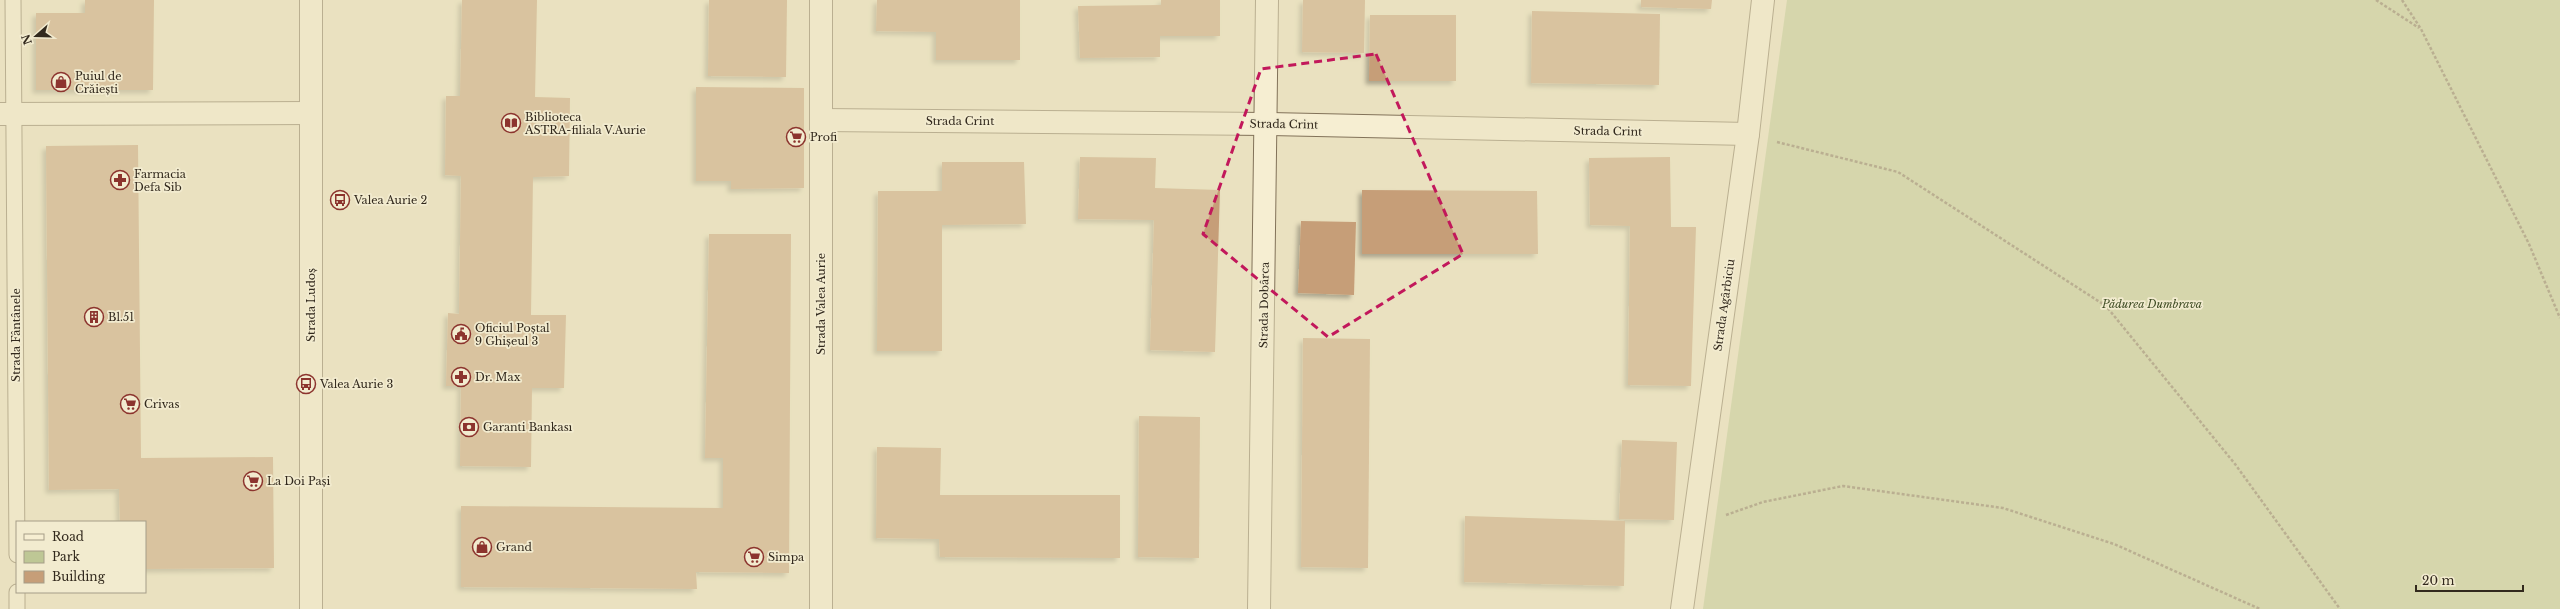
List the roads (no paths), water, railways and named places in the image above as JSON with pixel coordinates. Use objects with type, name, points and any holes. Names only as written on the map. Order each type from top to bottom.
[{"type":"street","name":"Strada Ludoș","points":[[311,0],[311,609]]},
{"type":"street","name":"Strada Valea Aurie","points":[[821,0],[821,609]]},
{"type":"street","name":"Strada Dobârca","points":[[1259,609],[1267,124],[1267,0]]},
{"type":"street","name":"Strada Agârbiciu","points":[[1682,609],[1748,134],[1763,0]]},
{"type":"street","points":[[7,114],[311,113]]},
{"type":"street","name":"Strada Crint","points":[[821,120],[1267,124],[1748,134]]},
{"type":"lane","name":"Strada Fântânele","points":[[13,0],[7,114],[16,521]]},
{"type":"lane","points":[[17,593],[17,609]]},
{"type":"place","name":"Puiul de Crăiești","points":[[61,82]]},
{"type":"place","name":"Biblioteca ASTRA-filiala V.Aurie","points":[[511,123]]},
{"type":"place","name":"Profi","points":[[796,137]]},
{"type":"place","name":"Farmacia Defa Sib","points":[[120,180]]},
{"type":"place","name":"Valea Aurie 2","points":[[340,200]]},
{"type":"place","name":"Bl.51","points":[[94,317]]},
{"type":"place","name":"Oficiul Poștal 9 Ghișeul 3","points":[[461,334]]},
{"type":"place","name":"Dr. Max","points":[[461,377]]},
{"type":"place","name":"Valea Aurie 3","points":[[306,384]]},
{"type":"place","name":"Crivas","points":[[130,404]]},
{"type":"place","name":"Garanti Bankası","points":[[469,427]]},
{"type":"place","name":"La Doi Pași","points":[[253,481]]},
{"type":"place","name":"Grand","points":[[482,547]]},
{"type":"place","name":"Simpa","points":[[754,557]]},
{"type":"park label","name":"Pădurea Dumbrava","points":[[2152,304]]}]
